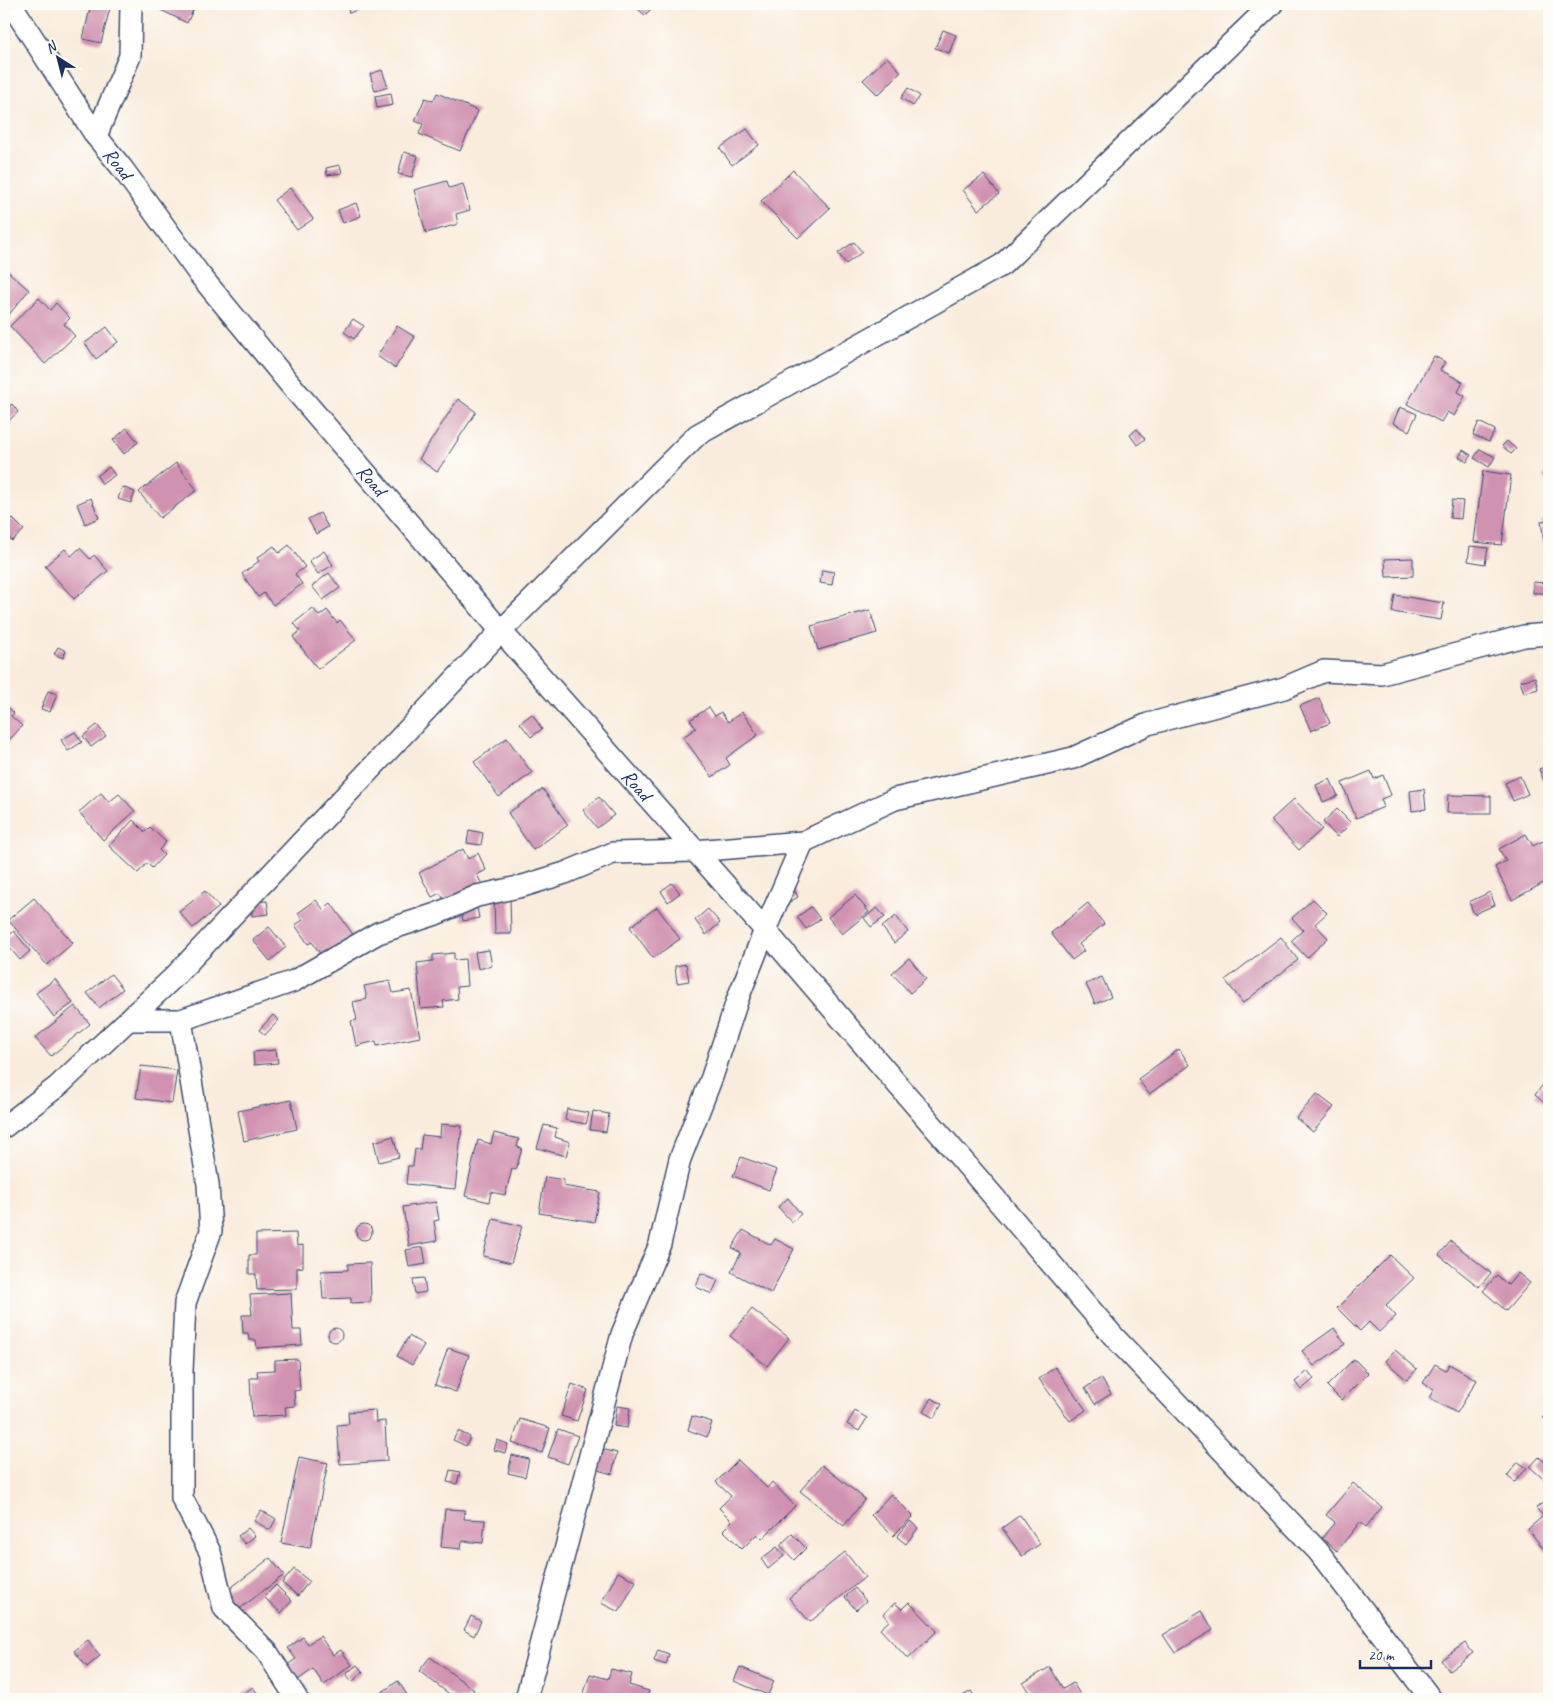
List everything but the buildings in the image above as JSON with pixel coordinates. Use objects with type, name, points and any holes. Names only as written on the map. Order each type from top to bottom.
[{"type":"street","name":"Road","points":[[11,4],[96,136],[122,168],[199,274],[289,383],[501,631],[765,930],[1115,1338],[1318,1551],[1431,1699]]},
{"type":"street","points":[[96,136],[130,56],[131,4]]},
{"type":"street","points":[[8,1121],[58,1086],[175,976],[501,631],[697,435],[1002,265],[1272,4]]},
{"type":"street","points":[[129,1020],[181,1020],[294,981],[378,933],[436,914],[477,896],[523,886],[565,873],[613,853],[694,851],[803,842],[895,799],[1073,758],[1148,724],[1284,688],[1324,671],[1382,674],[1524,636],[1549,634]]},
{"type":"street","points":[[526,1699],[622,1334],[660,1244],[680,1159],[712,1077],[738,998],[803,842]]},
{"type":"street","points":[[181,1020],[208,1184],[211,1231],[185,1303],[182,1372],[182,1498],[210,1552],[224,1608],[267,1652],[297,1699]]}]
